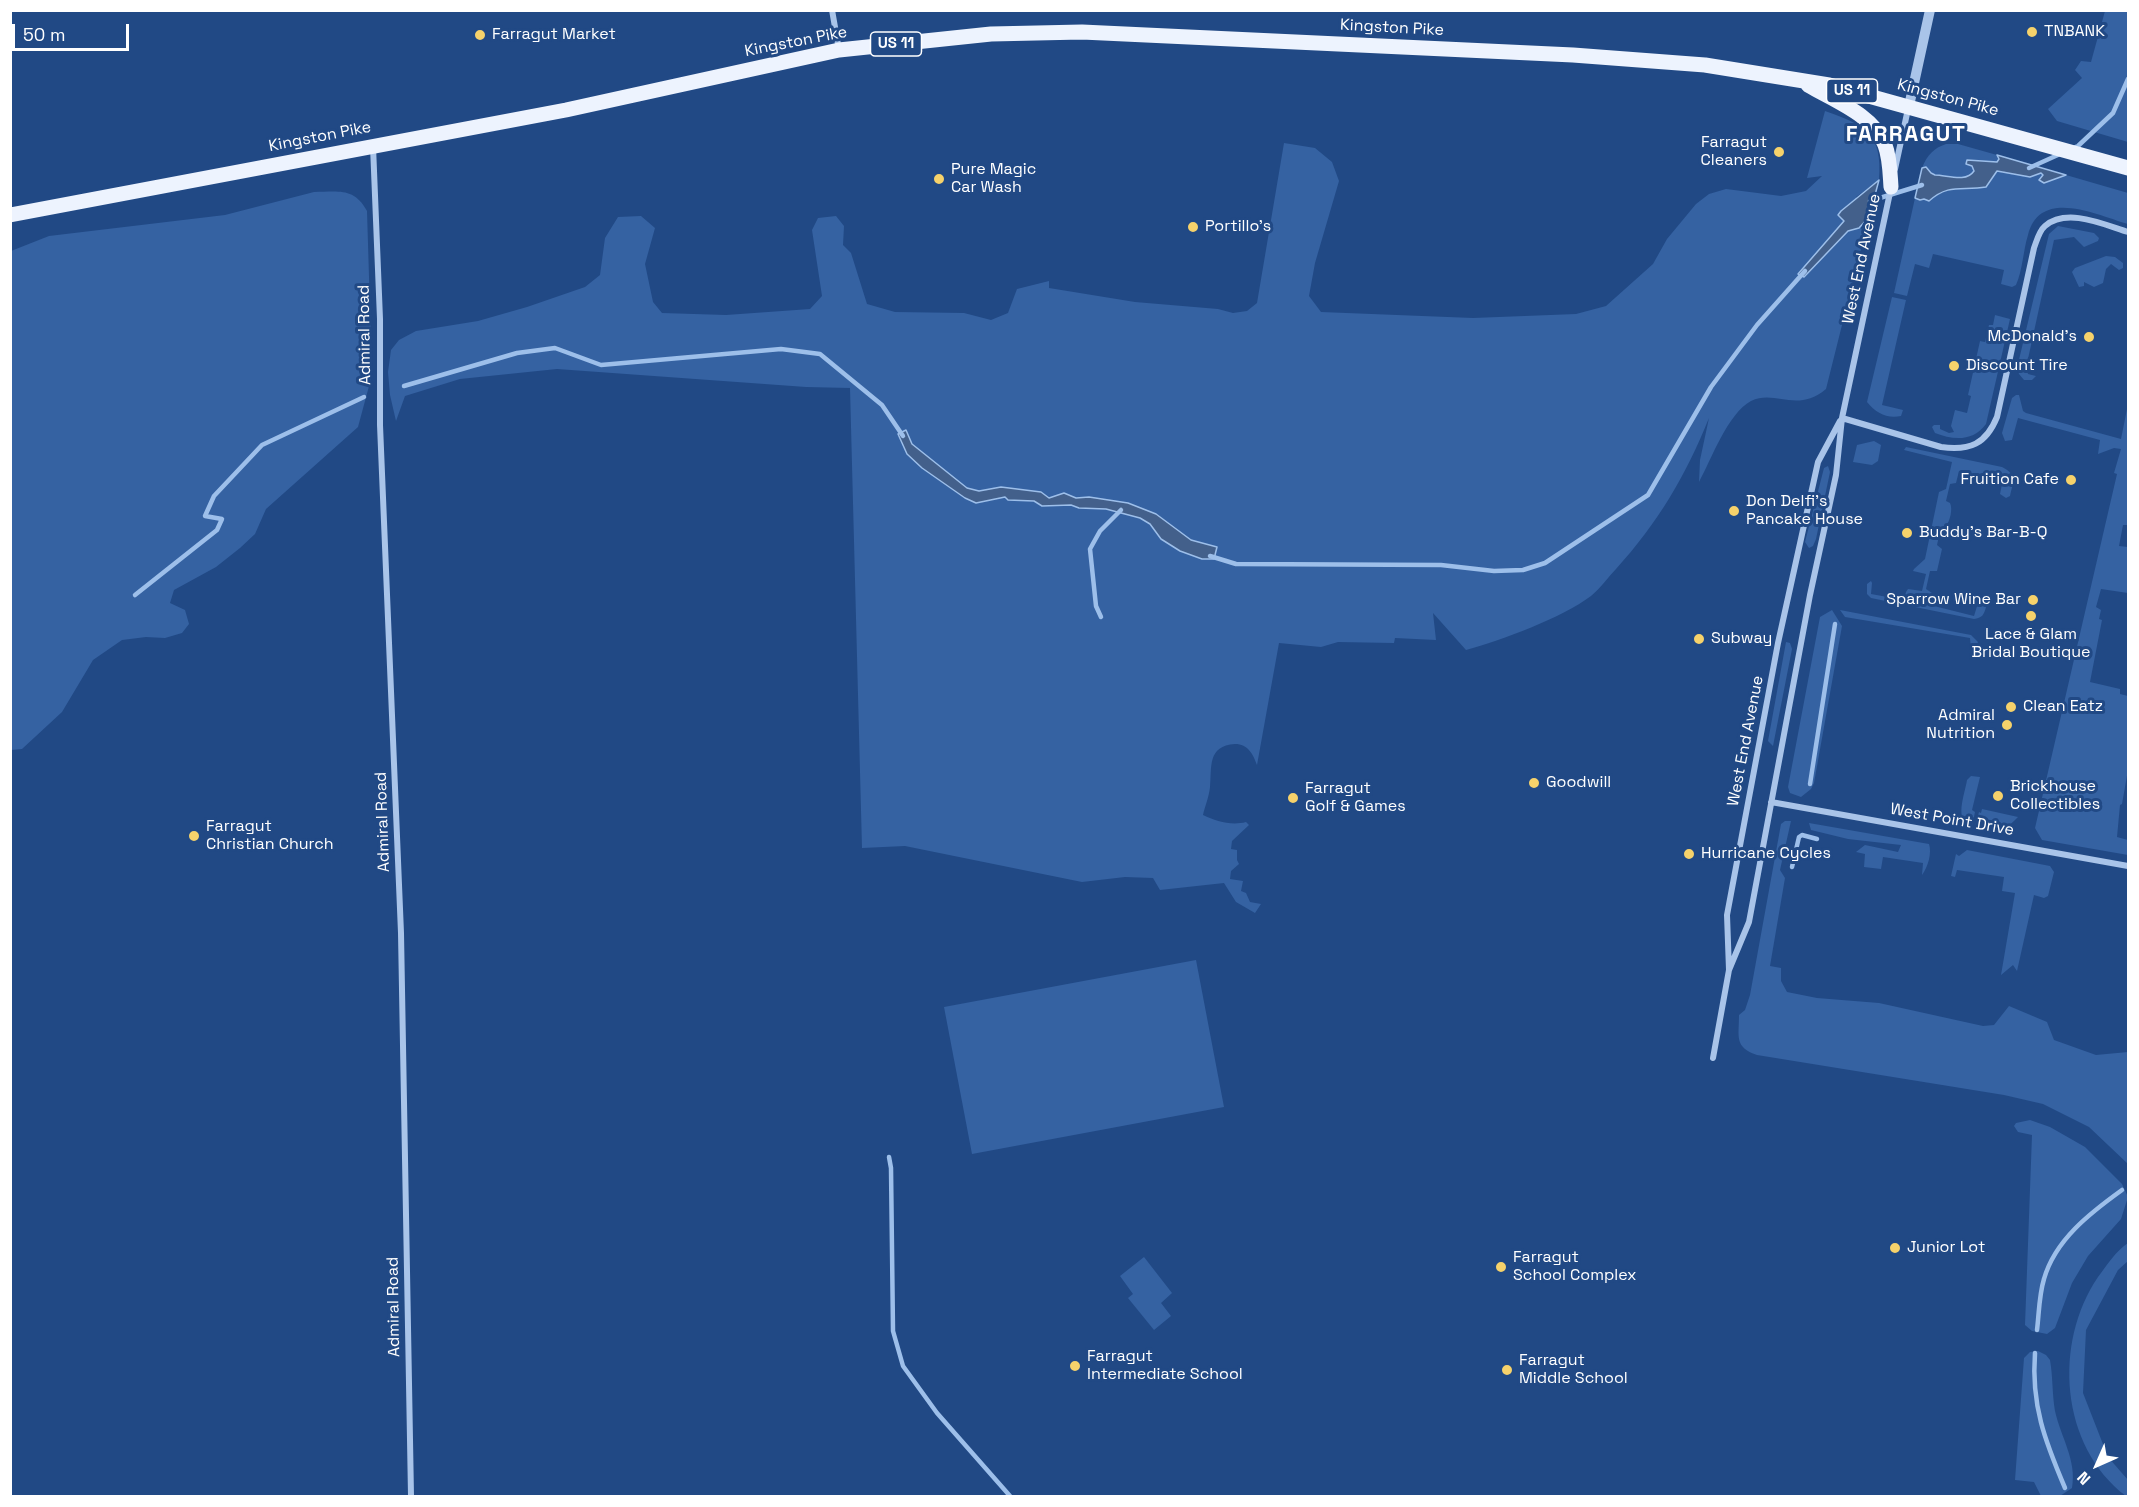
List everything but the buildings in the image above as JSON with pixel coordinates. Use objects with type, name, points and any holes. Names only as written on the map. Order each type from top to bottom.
[{"type":"main road","name":"Kingston Pike","points":[[10,214],[566,110],[839,50],[991,34],[1082,32],[1573,55],[1705,65],[1829,85],[2128,168]]},
{"type":"main road","points":[[1795,78],[1852,110],[1875,129],[1884,143],[1892,182]]},
{"type":"street","points":[[832,10],[839,50]]},
{"type":"street","points":[[1909,106],[1930,10]]},
{"type":"street","name":"West End Avenue","points":[[1713,1058],[1729,970],[1749,922],[1810,595],[1836,475],[1842,418],[1909,106]]},
{"type":"street","name":"Admiral Road","points":[[373,146],[380,319],[380,425],[401,933],[411,1497]]},
{"type":"street","points":[[1842,418],[1949,448],[1956,449],[1982,441],[1992,429],[1997,417],[2034,248],[2040,233],[2045,226],[2058,220],[2073,218],[2128,232]]},
{"type":"street","name":"West End Avenue","points":[[1729,970],[1727,915],[1778,643],[1818,462],[1842,418]]},
{"type":"street","name":"West Point Drive","points":[[1771,802],[2128,866]]},
{"type":"shaded area","points":[[2105,11],[2128,11],[2128,142],[2057,121],[2048,109],[2082,78],[2075,70],[2081,61],[2091,62]]},
{"type":"shaded area","points":[[1825,111],[1850,121],[1868,133],[1878,151],[1879,164],[1879,180],[1856,197],[1861,230],[1869,217],[1826,389],[1805,400],[1760,398],[1751,401],[1743,407],[1728,426],[1699,482],[1700,460],[1709,418],[1670,498],[1631,552],[1591,596],[1548,620],[1466,650],[1433,613],[1436,640],[1395,638],[1394,643],[1338,642],[1321,647],[1279,643],[1257,765],[1252,754],[1240,744],[1226,746],[1215,753],[1203,815],[1224,822],[1246,822],[1249,825],[1232,841],[1231,849],[1237,850],[1239,864],[1231,871],[1230,879],[1243,881],[1241,891],[1246,893],[1250,902],[1261,904],[1255,913],[1236,902],[1224,883],[1160,890],[1153,878],[1125,877],[1082,882],[905,846],[862,848],[850,388],[806,387],[557,369],[460,379],[405,396],[396,421],[390,395],[388,372],[391,350],[399,340],[416,331],[478,321],[585,287],[600,275],[605,238],[618,217],[641,216],[655,228],[645,264],[653,302],[662,313],[726,315],[810,309],[822,296],[812,230],[818,218],[836,216],[844,226],[843,245],[851,253],[867,304],[895,312],[964,313],[991,320],[1008,313],[1017,289],[1049,281],[1049,288],[1135,302],[1218,309],[1233,313],[1247,311],[1257,303],[1284,143],[1315,148],[1332,162],[1339,181],[1315,263],[1309,296],[1321,312],[1473,318],[1576,314],[1606,306],[1653,264],[1667,239],[1696,204],[1709,194],[1726,189],[1781,196],[1806,191],[1822,176],[1807,178]]},
{"type":"shaded area","points":[[1946,144],[1958,144],[1997,155],[1999,159],[1997,162],[1967,160],[1966,163],[1972,166],[1974,171],[1971,175],[1961,178],[1935,175],[1926,167],[1922,168],[1931,153]]},
{"type":"shaded area","points":[[1997,155],[2066,175],[2044,183],[2039,180],[2043,175],[2041,173],[2030,177],[1997,171],[1986,187],[1949,190],[1936,195],[1929,201],[1915,198],[1922,168],[1926,167],[1935,175],[1961,178],[1971,175],[1974,171],[1972,166],[1966,164],[1967,160],[1997,162],[1999,159]]},
{"type":"shaded area","points":[[1996,171],[2030,177],[2041,173],[2051,180],[2066,175],[2128,193],[2128,224],[2086,211],[2057,208],[2044,212],[2034,220],[2016,285],[2012,287],[2001,284],[2004,270],[1933,254],[1929,268],[1915,264],[1907,296],[1894,293],[1915,198],[1920,200],[1924,198],[1929,201],[1935,196],[1957,188],[1977,188]]},
{"type":"shaded area","points":[[1879,180],[1869,217],[1859,228],[1848,231],[1804,277],[1798,274],[1844,221],[1838,215],[1841,211]]},
{"type":"shaded area","points":[[314,192],[351,194],[362,203],[367,211],[372,375],[358,427],[266,509],[255,534],[240,548],[216,567],[174,590],[170,603],[185,610],[189,624],[182,633],[165,638],[146,637],[122,640],[93,660],[62,712],[22,749],[11,750],[11,251],[49,236],[225,215]]},
{"type":"shaded area","points":[[2058,226],[2094,233],[2099,238],[2098,241],[2084,247],[2074,237],[2054,240],[2026,368],[2028,374],[2036,376],[2032,380],[2024,380],[2017,368],[2049,234]]},
{"type":"shaded area","points":[[2106,256],[2115,257],[2123,263],[2123,268],[2119,270],[2111,264],[2106,269],[2103,283],[2094,287],[2084,282],[2084,286],[2079,287],[2072,272],[2075,268]]},
{"type":"shaded area","points":[[1892,297],[1906,300],[1882,405],[1903,410],[1901,416],[1896,417],[1882,414],[1867,402]]},
{"type":"shaded area","points":[[1995,315],[2010,319],[1986,424],[1969,437],[1956,438],[1935,433],[1932,427],[1934,425],[1940,425],[1940,429],[1949,433],[1954,432],[1951,426],[1955,410],[1967,413],[1971,396],[1968,395],[1980,341],[1985,342],[1989,325],[1993,325]]},
{"type":"shaded area","points":[[2019,395],[2023,411],[2026,413],[2121,439],[2128,404],[2128,525],[2123,525],[2119,546],[2128,547],[2128,593],[2101,589],[2096,607],[2101,610],[2099,619],[2102,620],[2090,682],[2120,689],[2120,694],[2128,696],[2128,770],[2120,805],[2117,837],[2128,840],[2128,855],[2042,840],[2035,828],[2121,449],[2114,448],[2098,454],[2100,440],[2018,418],[2012,440],[2005,441],[2002,433],[2012,398]]},
{"type":"shaded area","points":[[906,430],[912,444],[967,488],[979,491],[1001,487],[1041,492],[1049,498],[1064,493],[1076,498],[1089,497],[1128,503],[1156,514],[1191,540],[1217,547],[1214,559],[1202,559],[1180,551],[1161,539],[1150,524],[1140,518],[1106,509],[1079,508],[1071,505],[1042,506],[1034,501],[1008,500],[1005,497],[976,503],[922,468],[907,454],[898,434]]},
{"type":"shaded area","points":[[1874,441],[1881,445],[1878,461],[1872,465],[1853,462],[1857,445]]},
{"type":"shaded area","points":[[1906,447],[2002,467],[2012,476],[2010,496],[2006,498],[2000,494],[2002,484],[1959,471],[1956,483],[1950,484],[1946,501],[1950,503],[1951,515],[1946,526],[1941,527],[1937,545],[1942,549],[1937,571],[1930,571],[1926,589],[1932,593],[1930,605],[1974,616],[1978,603],[1984,604],[1986,607],[1979,618],[1974,619],[1871,598],[1867,594],[1867,584],[1871,581],[1871,594],[1904,600],[1908,589],[1922,591],[1926,574],[1913,571],[1925,559],[1939,492],[1946,489],[1952,462],[1904,450]]},
{"type":"shaded area","points":[[1828,466],[1830,472],[1816,539],[1813,546],[1809,548],[1805,542],[1824,468]]},
{"type":"shaded area","points":[[1832,610],[1842,626],[1814,783],[1811,789],[1801,797],[1790,793],[1788,787],[1820,617]]},
{"type":"shaded area","points":[[1840,610],[1971,635],[1978,642],[1974,651],[1971,650],[1970,638],[1845,617]]},
{"type":"shaded area","points":[[1786,642],[1790,643],[1792,649],[1773,746],[1768,741]]},
{"type":"shaded area","points":[[1971,776],[1980,777],[1972,810],[1975,812],[1972,826],[1966,823],[1962,813],[1967,780]]},
{"type":"shaded area","points":[[1982,809],[2018,817],[2003,828],[1988,829],[1975,826]]},
{"type":"shaded area","points":[[1791,821],[1780,870],[1785,878],[1770,966],[1781,968],[1781,981],[1787,992],[1817,998],[1879,1003],[1983,1026],[1994,1025],[2009,1006],[2047,1022],[2054,1040],[2096,1055],[2128,1052],[2128,1164],[2089,1127],[2043,1104],[2004,1095],[1757,1055],[1741,1045],[1739,1015],[1745,1010],[1750,995],[1781,824]]},
{"type":"shaded area","points":[[1809,823],[1929,844],[1928,864],[1922,875],[1923,863],[1883,857],[1881,869],[1864,867],[1865,854],[1856,852],[1865,845],[1898,852],[1901,845],[1848,839],[1811,830]]},
{"type":"shaded area","points":[[1967,850],[2050,866],[2054,872],[2048,896],[2044,898],[2034,895],[2017,971],[2013,965],[2001,975],[2015,893],[2002,891],[2004,877],[1957,870],[1955,877],[1951,876],[1956,854],[1959,856]]},
{"type":"shaded area","points":[[1196,960],[1224,1107],[972,1154],[944,1007]]},
{"type":"shaded area","points":[[2030,1120],[2050,1127],[2085,1147],[2122,1184],[2128,1197],[2121,1219],[2088,1256],[2072,1283],[2055,1328],[2047,1334],[2032,1331],[2025,1325],[2032,1135],[2018,1132],[2014,1126],[2016,1123]]},
{"type":"shaded area","points":[[2128,1243],[2128,1261],[2118,1270],[2086,1330],[2083,1393],[2108,1457],[2128,1480],[2128,1496],[2126,1496],[2104,1475],[2087,1450],[2076,1422],[2070,1392],[2070,1362],[2074,1332],[2084,1303],[2098,1277]]},
{"type":"shaded area","points":[[1144,1257],[1172,1293],[1161,1303],[1171,1316],[1154,1330],[1128,1298],[1133,1294],[1120,1276]]},
{"type":"shaded area","points":[[2038,1351],[2050,1360],[2055,1411],[2072,1468],[2072,1488],[2060,1496],[2041,1496],[2034,1482],[2015,1480],[2024,1358],[2030,1352]]},
{"type":"waterway","points":[[2073,148],[2113,113],[2128,79]]},
{"type":"waterway","points":[[2029,168],[2060,154]]},
{"type":"waterway","points":[[1870,201],[1922,185]]},
{"type":"waterway","points":[[1210,556],[1236,564],[1441,565],[1494,571],[1523,570],[1545,563],[1648,495],[1711,387],[1757,325],[1805,271]]},
{"type":"waterway","points":[[404,386],[517,353],[555,348],[601,365],[781,349],[820,354],[882,405],[903,436]]},
{"type":"waterway","points":[[135,595],[217,530],[222,519],[205,516],[214,496],[262,445],[364,397]]},
{"type":"waterway","points":[[1101,617],[1096,606],[1090,549],[1100,531],[1121,510]]},
{"type":"waterway","points":[[1810,784],[1835,624]]},
{"type":"waterway","points":[[1792,867],[1799,837],[1802,835],[1817,839]]},
{"type":"waterway","points":[[889,1157],[893,1331],[903,1366],[937,1413],[1010,1496]]},
{"type":"waterway","points":[[2037,1330],[2042,1285],[2056,1252],[2075,1228],[2122,1190]]},
{"type":"waterway","points":[[2035,1353],[2037,1406],[2051,1454],[2065,1488]]},
{"type":"place","name":"TNBANK","points":[[2032,32]]},
{"type":"place","name":"Farragut Market","points":[[480,35]]},
{"type":"place","name":"Farragut Cleaners","points":[[1779,152]]},
{"type":"place","name":"Pure Magic Car Wash","points":[[939,179]]},
{"type":"place","name":"Portillo's","points":[[1193,227]]},
{"type":"place","name":"McDonald's","points":[[2089,337]]},
{"type":"place","name":"Discount Tire","points":[[1954,366]]},
{"type":"place","name":"Fruition Cafe","points":[[2071,480]]},
{"type":"place","name":"Don Delfi's Pancake House","points":[[1734,511]]},
{"type":"place","name":"Buddy's Bar-B-Q","points":[[1907,533]]},
{"type":"place","name":"Sparrow Wine Bar","points":[[2033,600]]},
{"type":"place","name":"Lace & Glam Bridal Boutique","points":[[2031,616]]},
{"type":"place","name":"Subway","points":[[1699,639]]},
{"type":"place","name":"Clean Eatz","points":[[2011,707]]},
{"type":"place","name":"Admiral Nutrition","points":[[2007,725]]},
{"type":"place","name":"Goodwill","points":[[1534,783]]},
{"type":"place","name":"Brickhouse Collectibles","points":[[1998,796]]},
{"type":"place","name":"Farragut Golf & Games","points":[[1293,798]]},
{"type":"place","name":"Farragut Christian Church","points":[[194,836]]},
{"type":"place","name":"Hurricane Cycles","points":[[1689,854]]},
{"type":"place","name":"Junior Lot","points":[[1895,1248]]},
{"type":"place","name":"Farragut School Complex","points":[[1501,1267]]},
{"type":"place","name":"Farragut Intermediate School","points":[[1075,1366]]},
{"type":"place","name":"Farragut Middle School","points":[[1507,1370]]},
{"type":"district","name":"FARRAGUT","points":[[1906,135]]}]
